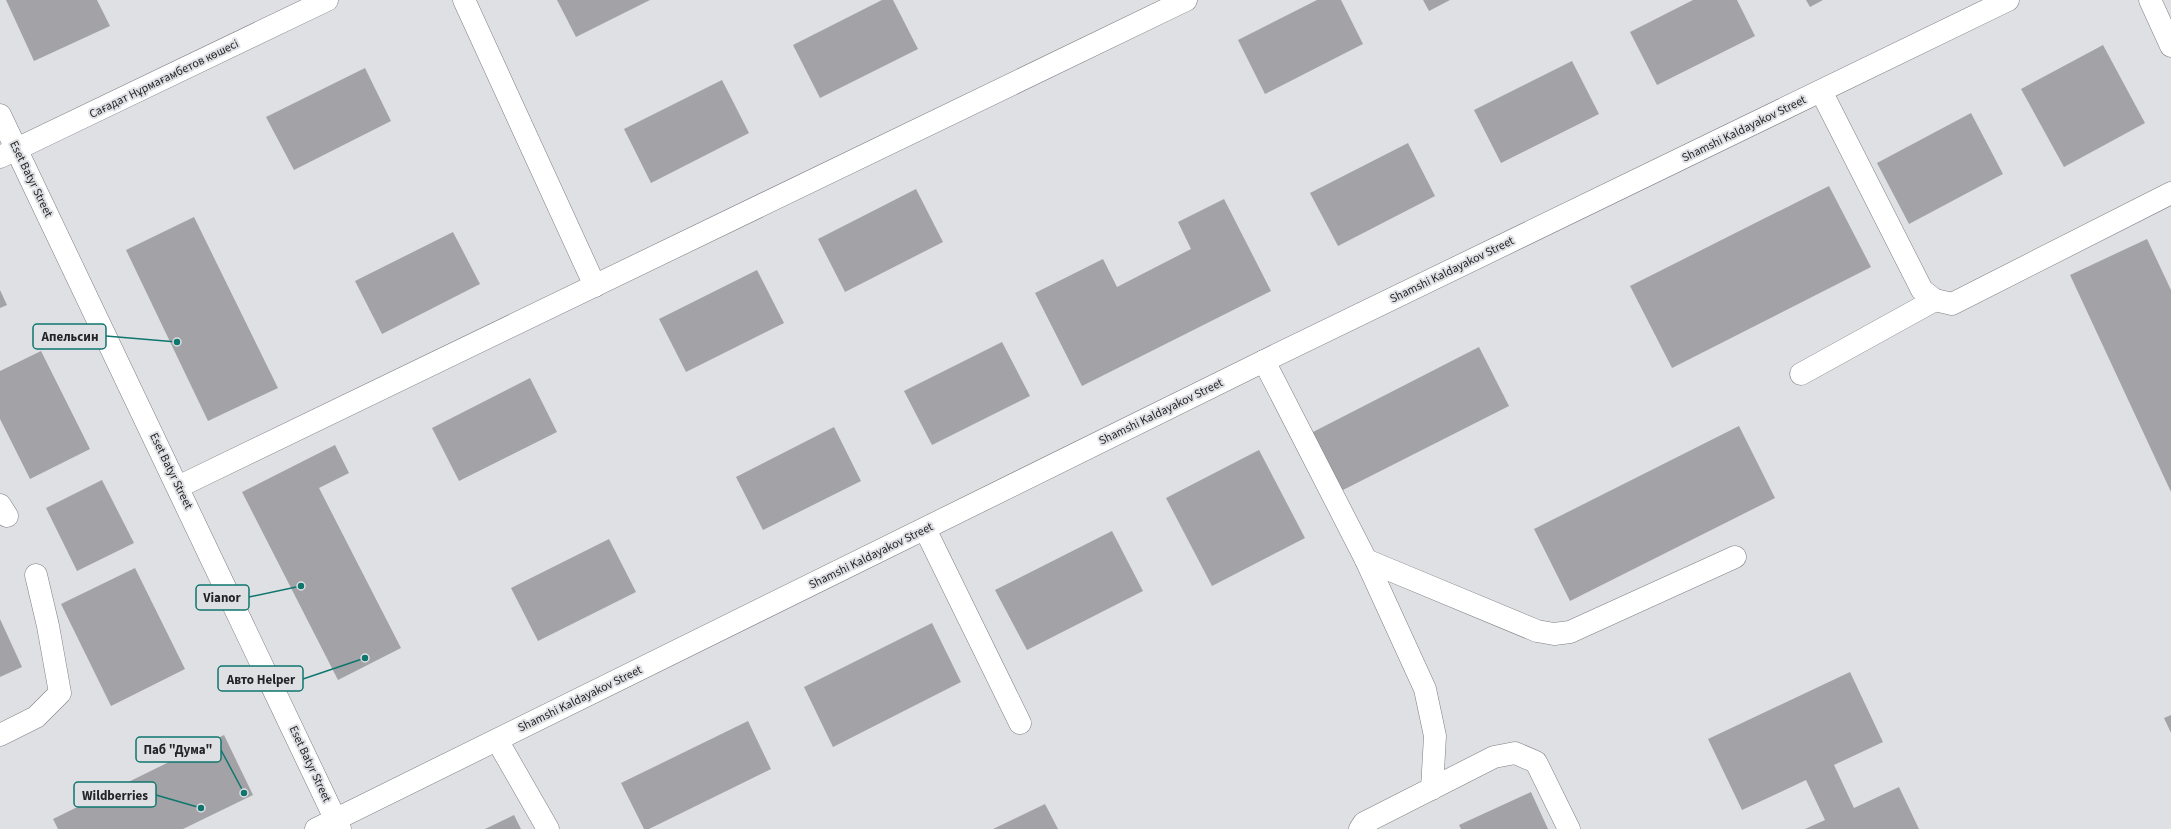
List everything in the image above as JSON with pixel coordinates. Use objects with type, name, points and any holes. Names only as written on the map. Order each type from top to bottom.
[{"type":"street","name":"Сағадат Нұрмағамбетов көшесі","points":[[8,153],[327,0]]},
{"type":"street","points":[[464,0],[595,286]]},
{"type":"street","points":[[178,487],[1186,0]]},
{"type":"street","name":"Shamshi Kaldayakov Street","points":[[316,829],[338,824],[497,740],[925,530],[1264,361],[2008,0]]},
{"type":"street","points":[[2150,0],[2171,46]]},
{"type":"street","points":[[1821,91],[1922,290],[1935,300],[1952,304],[2171,193]]},
{"type":"street","name":"Eset Batyr Street","points":[[0,114],[8,153],[178,487],[338,824]]},
{"type":"street","points":[[1802,374],[1935,300]]},
{"type":"street","points":[[1264,361],[1366,560],[1425,689],[1435,736],[1432,789]]},
{"type":"street","points":[[925,530],[1020,723]]},
{"type":"street","points":[[1366,560],[1537,631],[1554,634],[1570,632],[1735,557]]},
{"type":"street","points":[[0,735],[36,717],[60,693],[48,626],[36,575]]},
{"type":"street","points":[[497,740],[548,829]]},
{"type":"street","points":[[1360,829],[1364,823],[1494,757],[1515,752],[1536,762],[1569,829]]},
{"type":"building","points":[[6,0],[97,0],[110,26],[34,61]]},
{"type":"building","points":[[557,0],[650,0],[576,37]]},
{"type":"building","points":[[882,0],[893,0],[918,49],[820,98],[793,45]]},
{"type":"building","points":[[1317,0],[1341,0],[1363,44],[1265,94],[1238,40]]},
{"type":"building","points":[[1423,0],[1450,0],[1429,11]]},
{"type":"building","points":[[1693,0],[1737,0],[1755,36],[1657,85],[1630,32]]},
{"type":"building","points":[[1806,0],[1823,0],[1810,7]]},
{"type":"building","points":[[2103,45],[2145,123],[2064,167],[2021,89]]},
{"type":"building","points":[[1572,61],[1599,114],[1501,163],[1474,110]]},
{"type":"building","points":[[365,68],[391,121],[294,170],[266,117]]},
{"type":"building","points":[[722,80],[749,133],[651,183],[624,129]]},
{"type":"building","points":[[1971,113],[2003,174],[1909,224],[1877,163]]},
{"type":"building","points":[[1408,143],[1435,196],[1338,246],[1310,193]]},
{"type":"building","points":[[1829,186],[1871,267],[1672,368],[1630,286]]},
{"type":"building","points":[[916,189],[943,242],[845,292],[818,239]]},
{"type":"building","points":[[1224,199],[1271,291],[1082,386],[1035,293],[1103,259],[1117,287],[1191,249],[1178,222]]},
{"type":"building","points":[[194,217],[278,388],[208,421],[126,250]]},
{"type":"building","points":[[453,232],[480,284],[382,334],[355,281]]},
{"type":"building","points":[[2147,239],[2171,290],[2171,492],[2070,275]]},
{"type":"building","points":[[757,270],[784,323],[686,372],[659,319]]},
{"type":"building","points":[[0,290],[7,305],[0,308]]},
{"type":"building","points":[[1002,342],[1030,396],[932,445],[904,391]]},
{"type":"building","points":[[1479,347],[1509,406],[1341,491],[1311,433]]},
{"type":"building","points":[[41,351],[90,449],[30,479],[0,419],[0,371]]},
{"type":"building","points":[[530,378],[557,432],[459,481],[432,428]]},
{"type":"building","points":[[1739,426],[1775,498],[1570,601],[1534,529]]},
{"type":"building","points":[[834,427],[861,481],[763,530],[736,477]]},
{"type":"building","points":[[335,445],[349,473],[319,488],[401,648],[338,680],[242,492]]},
{"type":"building","points":[[1259,450],[1305,538],[1212,586],[1166,498]]},
{"type":"building","points":[[102,480],[134,543],[77,571],[46,508]]},
{"type":"building","points":[[1112,531],[1143,591],[1027,650],[995,590]]},
{"type":"building","points":[[609,539],[636,592],[538,641],[511,588]]},
{"type":"building","points":[[135,568],[185,669],[111,706],[61,604]]},
{"type":"building","points":[[0,619],[22,667],[0,677]]},
{"type":"building","points":[[932,623],[961,682],[833,747],[804,687]]},
{"type":"building","points":[[1850,672],[1883,742],[1834,765],[1854,808],[1899,787],[1919,829],[1805,829],[1825,820],[1806,780],[1742,810],[1708,739]]},
{"type":"building","points":[[2171,715],[2171,733],[2164,718]]},
{"type":"building","points":[[748,721],[771,769],[649,829],[644,829],[621,783]]},
{"type":"building","points":[[224,735],[253,795],[183,829],[58,829],[53,819]]},
{"type":"building","points":[[1531,792],[1548,829],[1461,829],[1459,825]]},
{"type":"building","points":[[1045,804],[1058,829],[993,829]]},
{"type":"building","points":[[514,815],[521,829],[485,829]]},
{"type":"place","name":"Апельсин","points":[[177,342]]},
{"type":"place","name":"Vianor","points":[[301,586]]},
{"type":"place","name":"Авто Helper","points":[[365,658]]},
{"type":"place","name":"Паб \"Дума\"","points":[[244,793]]},
{"type":"place","name":"Wildberries","points":[[201,808]]}]
